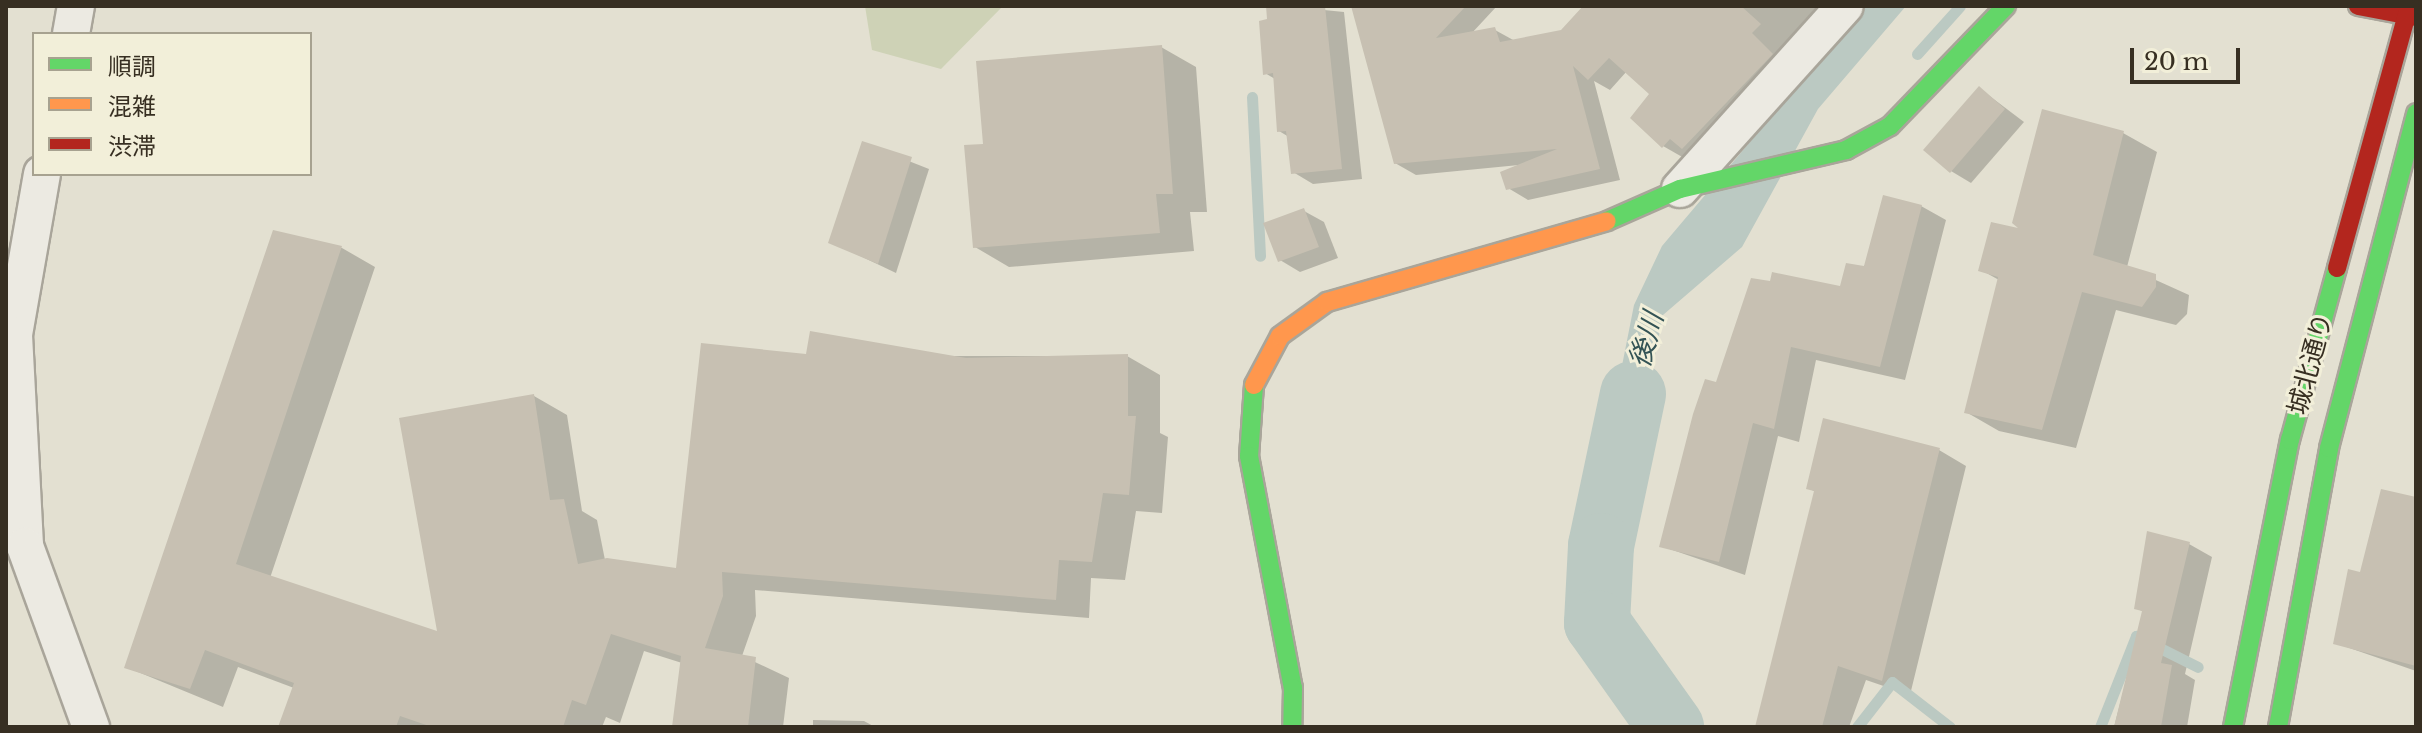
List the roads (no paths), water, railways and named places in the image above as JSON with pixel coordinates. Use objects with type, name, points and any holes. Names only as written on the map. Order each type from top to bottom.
[{"type":"street","points":[[71,32],[76,6]]},
{"type":"street","points":[[1680,189],[1845,6]]},
{"type":"street","points":[[1292,727],[1293,688],[1249,456],[1254,381],[1280,336],[1327,302],[1593,227],[1680,189],[1846,150],[1890,126],[2006,6]]},
{"type":"street","points":[[2358,6],[2411,13]]},
{"type":"street","name":"城北通り","points":[[2233,727],[2290,440],[2411,13]]},
{"type":"street","name":"城北通り","points":[[2278,727],[2329,448],[2416,113]]},
{"type":"street","points":[[42,176],[14,335],[25,546],[91,727]]},
{"type":"water","points":[[1865,6],[1906,6],[1818,109],[1742,247],[1663,315],[1629,486],[1600,477],[1634,305],[1662,246]]},
{"type":"waterway","points":[[1917,54],[1960,6]]},
{"type":"waterway","points":[[1252,97],[1260,256]]},
{"type":"waterway","name":"後川","points":[[1633,394],[1601,546],[1597,623],[1671,727]]},
{"type":"waterway","points":[[2100,727],[2136,636],[2198,667]]},
{"type":"waterway","points":[[1857,727],[1892,682],[1950,727]]}]
